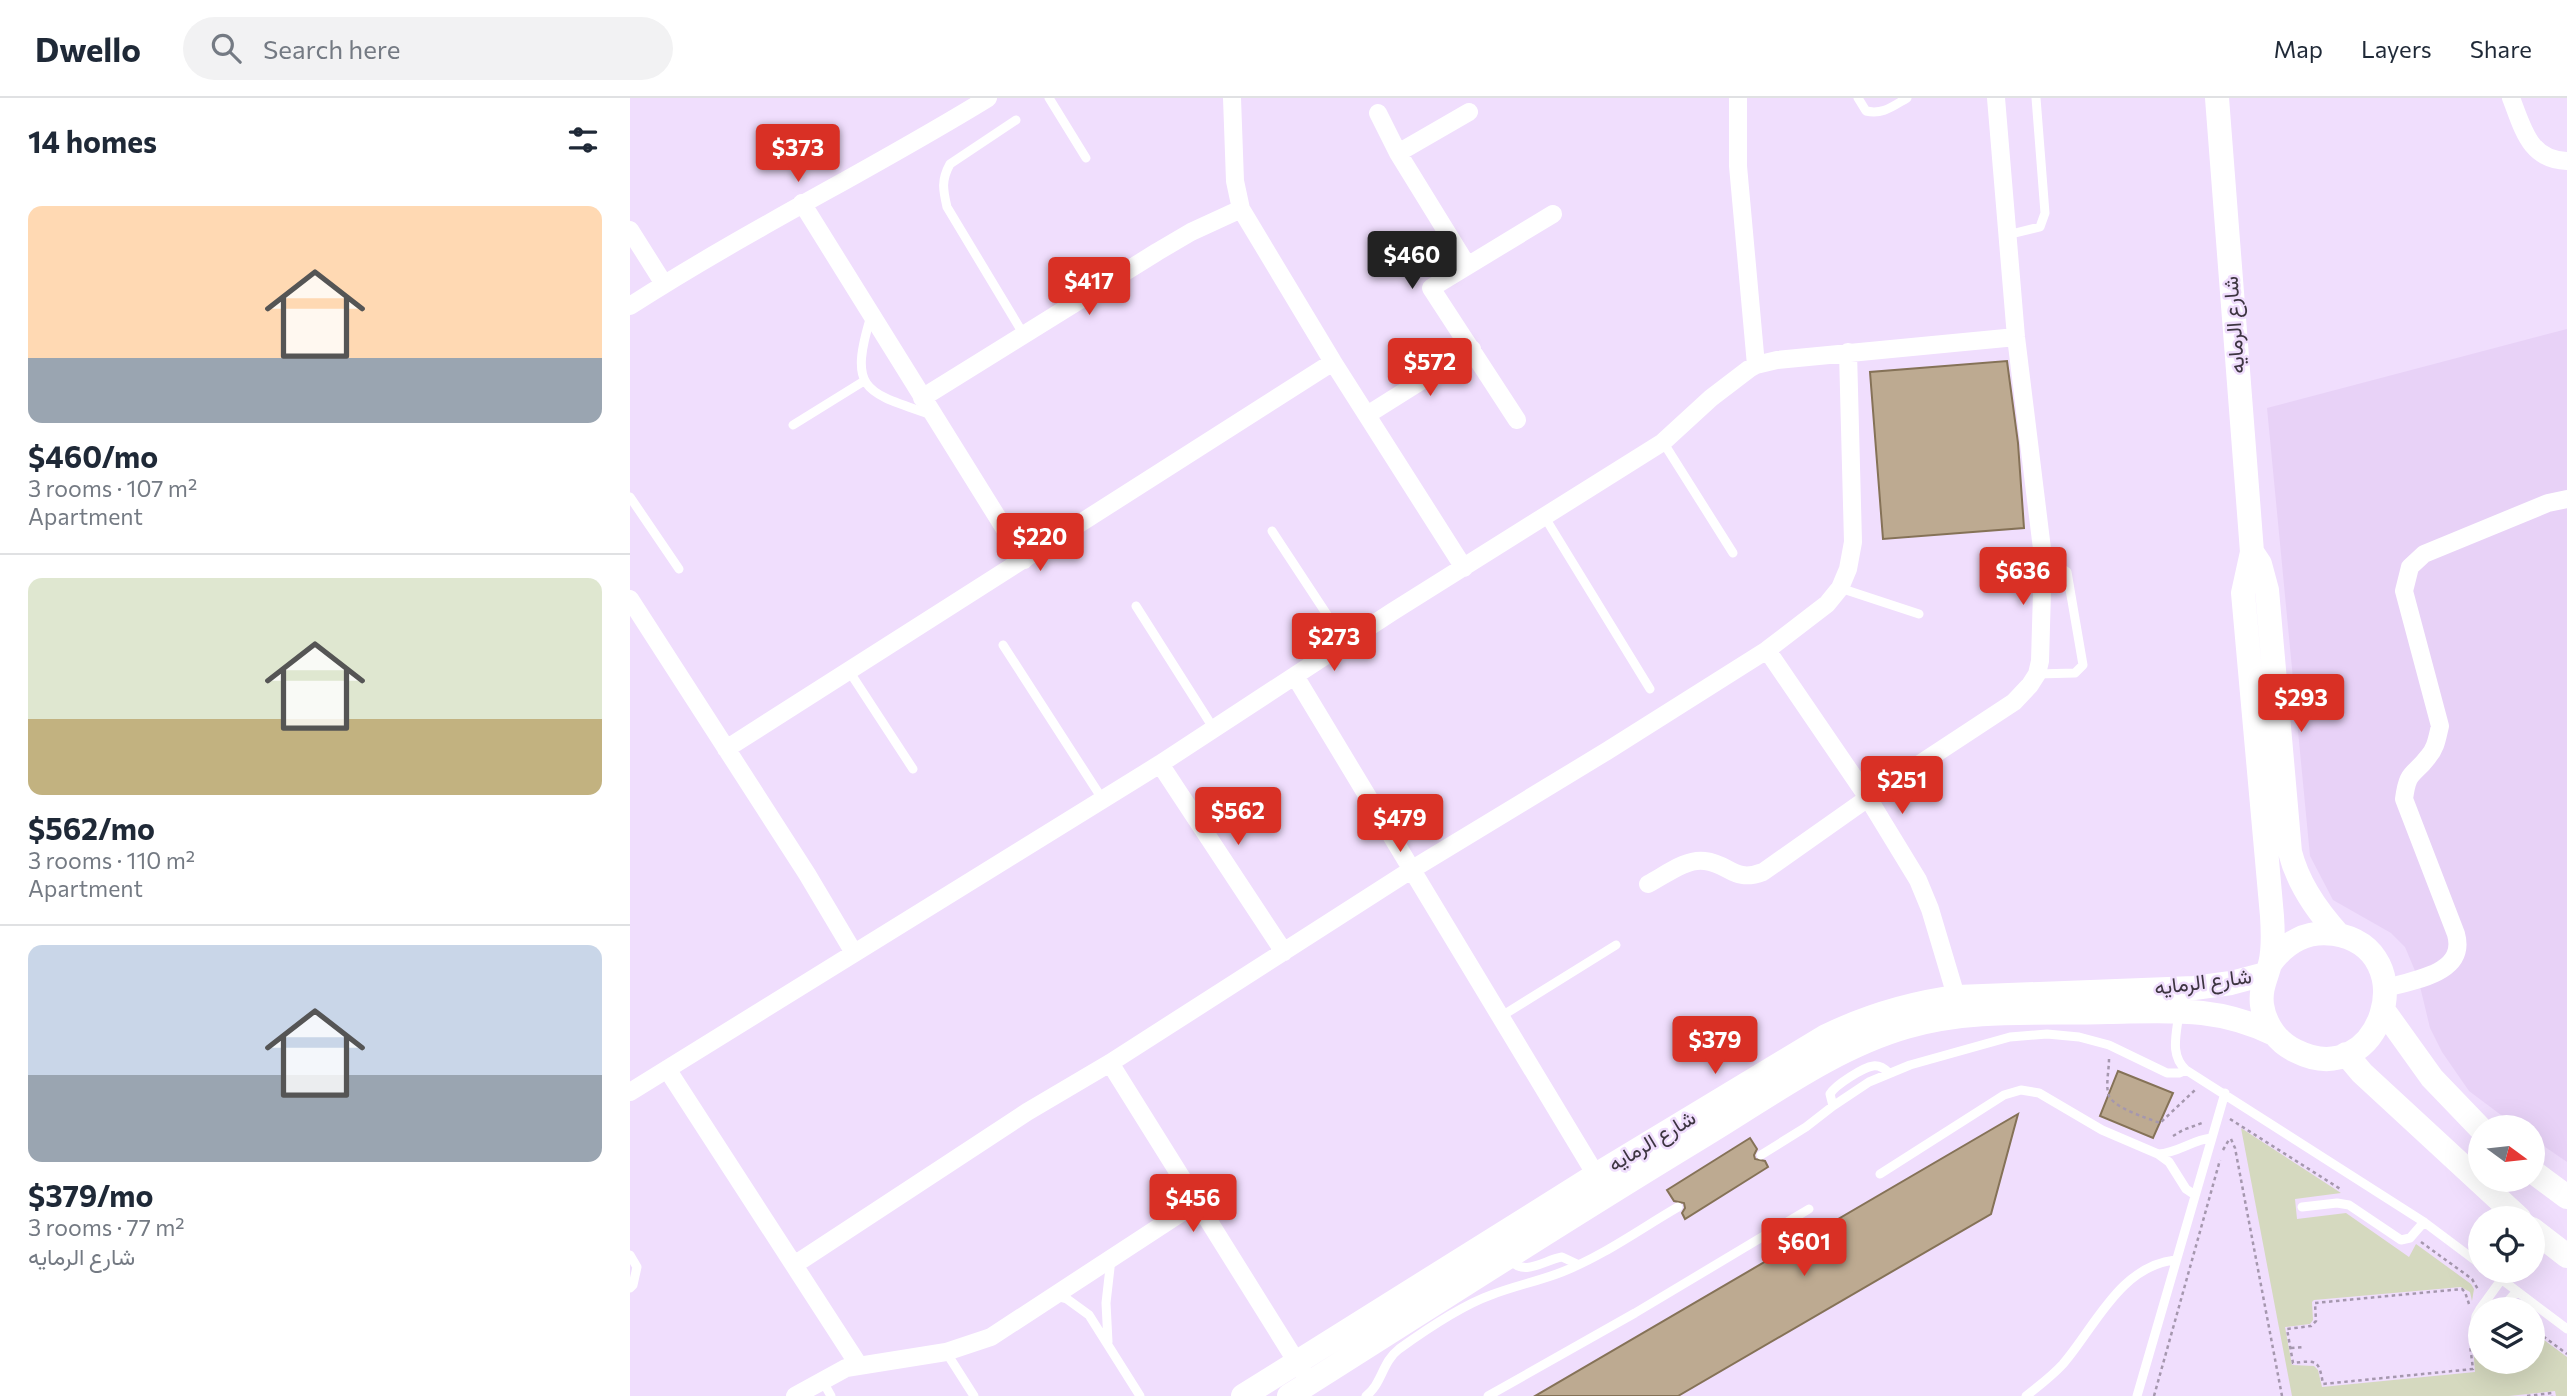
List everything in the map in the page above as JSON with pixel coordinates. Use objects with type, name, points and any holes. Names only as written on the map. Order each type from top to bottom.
[{"type":"street","points":[[630,306],[802,203],[902,149],[988,98]]},
{"type":"street","points":[[1232,98],[1235,181],[1241,209],[1333,362],[1464,568]]},
{"type":"street","points":[[1648,884],[1695,861],[1706,861],[1738,876],[1751,877],[1763,872],[1868,798],[2014,702],[2037,674],[2043,570],[2040,523],[2017,337],[1996,98]]},
{"type":"street","name":"شارع الرمايه","points":[[1242,1396],[1297,1361],[1602,1184],[1853,1047],[1959,1007],[2194,988],[2231,983],[2268,969],[2273,932],[2271,898],[2242,593],[2252,552],[2217,98]]},
{"type":"street","points":[[2511,98],[2523,129],[2537,152],[2554,160],[2567,161]]},
{"type":"street","points":[[1740,99],[1738,166],[1756,365]]},
{"type":"street","points":[[1398,153],[1469,112]]},
{"type":"street","points":[[1378,113],[1398,153],[1467,265]]},
{"type":"street","points":[[802,203],[1024,560]]},
{"type":"street","points":[[922,398],[1191,232],[1241,209]]},
{"type":"street","points":[[1517,420],[1431,288],[1553,214]]},
{"type":"street","points":[[630,230],[664,284]]},
{"type":"street","points":[[630,1092],[1103,800],[1345,642],[1663,442],[1711,398],[1756,365],[1848,352],[2017,337]]},
{"type":"street","points":[[1367,415],[1472,349]]},
{"type":"street","points":[[794,1265],[1027,1112],[1110,1063],[1411,870],[1766,650],[1828,604],[1840,588],[1848,569],[1853,542],[1848,352]]},
{"type":"street","points":[[726,749],[1333,362]]},
{"type":"street","points":[[2468,1116],[2432,1078],[2385,1000],[2380,968],[2367,951],[2350,938],[2317,933],[2295,940],[2277,955],[2268,969],[2261,995],[2262,1005],[2274,1034],[2289,1048],[2307,1056],[2327,1058],[2346,1054],[2370,1037],[2385,1000],[2444,969],[2454,960],[2458,947],[2456,934],[2404,799],[2406,784],[2413,770],[2427,759],[2436,744],[2440,726],[2405,600],[2406,575],[2424,554],[2548,503],[2567,499]]},
{"type":"street","name":"شارع الرمايه","points":[[2252,552],[2260,564],[2267,590],[2290,852],[2294,869],[2314,905],[2339,935]]},
{"type":"street","points":[[630,599],[807,874],[854,953]]},
{"type":"street","points":[[1766,650],[1868,798],[1918,880],[1930,908],[1959,1007]]},
{"type":"street","points":[[1295,676],[1602,1184]]},
{"type":"street","points":[[1160,764],[1284,952]]},
{"type":"street","name":"شارع الرمايه","points":[[1959,1007],[2179,1011],[2231,1016],[2274,1034]]},
{"type":"street","points":[[2346,1054],[2362,1073],[2506,1206]]},
{"type":"street","points":[[1110,1063],[1310,1382]]},
{"type":"street","points":[[667,1069],[858,1364]]},
{"type":"street","points":[[2545,1181],[2567,1197]]},
{"type":"street","name":"شارع الرمايه","points":[[1289,1396],[1508,1258],[1602,1184]]},
{"type":"street","points":[[795,1396],[858,1364],[946,1352],[991,1337],[1196,1203]]},
{"type":"street","points":[[2545,1239],[2567,1256]]},
{"type":"lane","points":[[1049,98],[1086,158]]},
{"type":"lane","points":[[1857,98],[1866,111],[1874,113],[1886,111],[1907,98]]},
{"type":"lane","points":[[2007,235],[2039,227],[2045,213],[2036,98]]},
{"type":"lane","points":[[1016,120],[950,164],[944,174],[942,187],[947,208],[1024,335]]},
{"type":"lane","points":[[870,316],[861,348],[860,365],[864,381],[886,399],[933,415]]},
{"type":"lane","points":[[793,425],[864,381]]},
{"type":"lane","points":[[1663,442],[1733,553]]},
{"type":"lane","points":[[630,497],[678,569]]},
{"type":"lane","points":[[1544,516],[1650,689]]},
{"type":"lane","points":[[1272,531],[1345,642]]},
{"type":"lane","points":[[2037,674],[2075,673],[2083,665],[2069,576],[2064,568],[2060,567],[2043,570]]},
{"type":"lane","points":[[1840,588],[1919,614]]},
{"type":"lane","points":[[1136,606],[1214,729]]},
{"type":"lane","points":[[1003,645],[1103,800]]},
{"type":"lane","points":[[849,671],[913,769]]},
{"type":"lane","points":[[1500,1017],[1616,945]]},
{"type":"lane","points":[[2179,1011],[2175,1053],[2178,1063],[2186,1070],[2424,1222],[2468,1255]]},
{"type":"lane","points":[[1761,1155],[1807,1127],[1869,1082],[1889,1073],[1992,1041],[2029,1035],[2063,1035],[2109,1045],[2167,1073],[2186,1070]]},
{"type":"lane","points":[[1833,1106],[1830,1094],[1834,1087],[1871,1066],[1881,1067],[1889,1073]]},
{"type":"lane","points":[[1880,1174],[2004,1095],[2021,1090],[2043,1095],[2102,1130],[2158,1154],[2169,1162],[2186,1189],[2195,1195]]},
{"type":"lane","points":[[2137,1396],[2225,1093]]},
{"type":"lane","points":[[2158,1154],[2174,1152],[2199,1140],[2211,1138]]},
{"type":"lane","points":[[2302,1207],[2345,1204],[2399,1239],[2407,1240],[2424,1222]]},
{"type":"lane","points":[[1366,1396],[1396,1351],[1471,1304],[1577,1264],[1678,1207]]},
{"type":"lane","points":[[1488,1396],[1635,1313],[1809,1209]]},
{"type":"lane","points":[[630,1255],[637,1267],[630,1288]]},
{"type":"lane","points":[[1508,1258],[1513,1265],[1524,1269],[1562,1257],[1577,1264]]},
{"type":"lane","points":[[1109,1348],[1106,1303],[1111,1259]]},
{"type":"lane","points":[[2026,1396],[2063,1364],[2119,1292],[2151,1266],[2175,1260]]},
{"type":"lane","points":[[2487,1297],[2498,1283]]},
{"type":"lane","points":[[2505,1283],[2567,1329]]},
{"type":"lane","points":[[2512,1297],[2517,1292]]},
{"type":"lane","points":[[1055,1296],[1067,1299],[1089,1315],[1140,1396]]},
{"type":"lane","points":[[946,1352],[974,1396]]},
{"type":"lane","points":[[822,1380],[831,1396]]},
{"type":"path","points":[[2109,1045],[2108,1093],[2111,1099],[2115,1104],[2160,1123],[2204,1081]]},
{"type":"path","points":[[2169,1139],[2183,1130],[2199,1125],[2210,1116],[2235,1121],[2346,1193]]},
{"type":"path","points":[[2154,1396],[2223,1151],[2230,1138],[2235,1148],[2282,1396]]},
{"type":"path","points":[[2412,1236],[2475,1281],[2479,1296]]},
{"type":"path","points":[[2468,1304],[2466,1292],[2462,1289],[2315,1303],[2314,1324],[2287,1329],[2293,1363],[2310,1361],[2319,1365],[2323,1384],[2468,1370]]},
{"type":"path","points":[[2545,1338],[2567,1354]]},
{"type":"path","points":[[2291,1348],[2304,1347]]},
{"type":"path","points":[[2527,1396],[2552,1393],[2552,1396]]},
{"type":"shaded area","points":[[2567,329],[2567,1162],[2545,1147],[2545,1115],[2501,1115],[2469,1091],[2442,1052],[2430,1028],[2418,978],[2405,947],[2391,933],[2333,900],[2310,856],[2267,408]]},
{"type":"green space","points":[[2241,1128],[2341,1193],[2295,1199],[2297,1219],[2346,1213],[2409,1257],[2416,1244],[2471,1284],[2474,1289],[2473,1297],[2461,1287],[2314,1300],[2313,1320],[2310,1324],[2285,1327],[2292,1365],[2314,1366],[2318,1370],[2322,1387],[2468,1373],[2545,1374],[2545,1341],[2567,1357],[2567,1396],[2556,1396],[2555,1391],[2509,1396],[2292,1396]]},
{"type":"building","points":[[2007,361],[2018,443],[2024,528],[1883,539],[1870,372]]},
{"type":"building","points":[[2118,1071],[2173,1093],[2153,1138],[2100,1116]]},
{"type":"building","points":[[2018,1114],[1991,1214],[1678,1396],[1535,1396]]},
{"type":"building","points":[[1750,1138],[1757,1149],[1755,1159],[1765,1161],[1768,1167],[1685,1219],[1682,1213],[1684,1203],[1674,1201],[1667,1190]]}]
